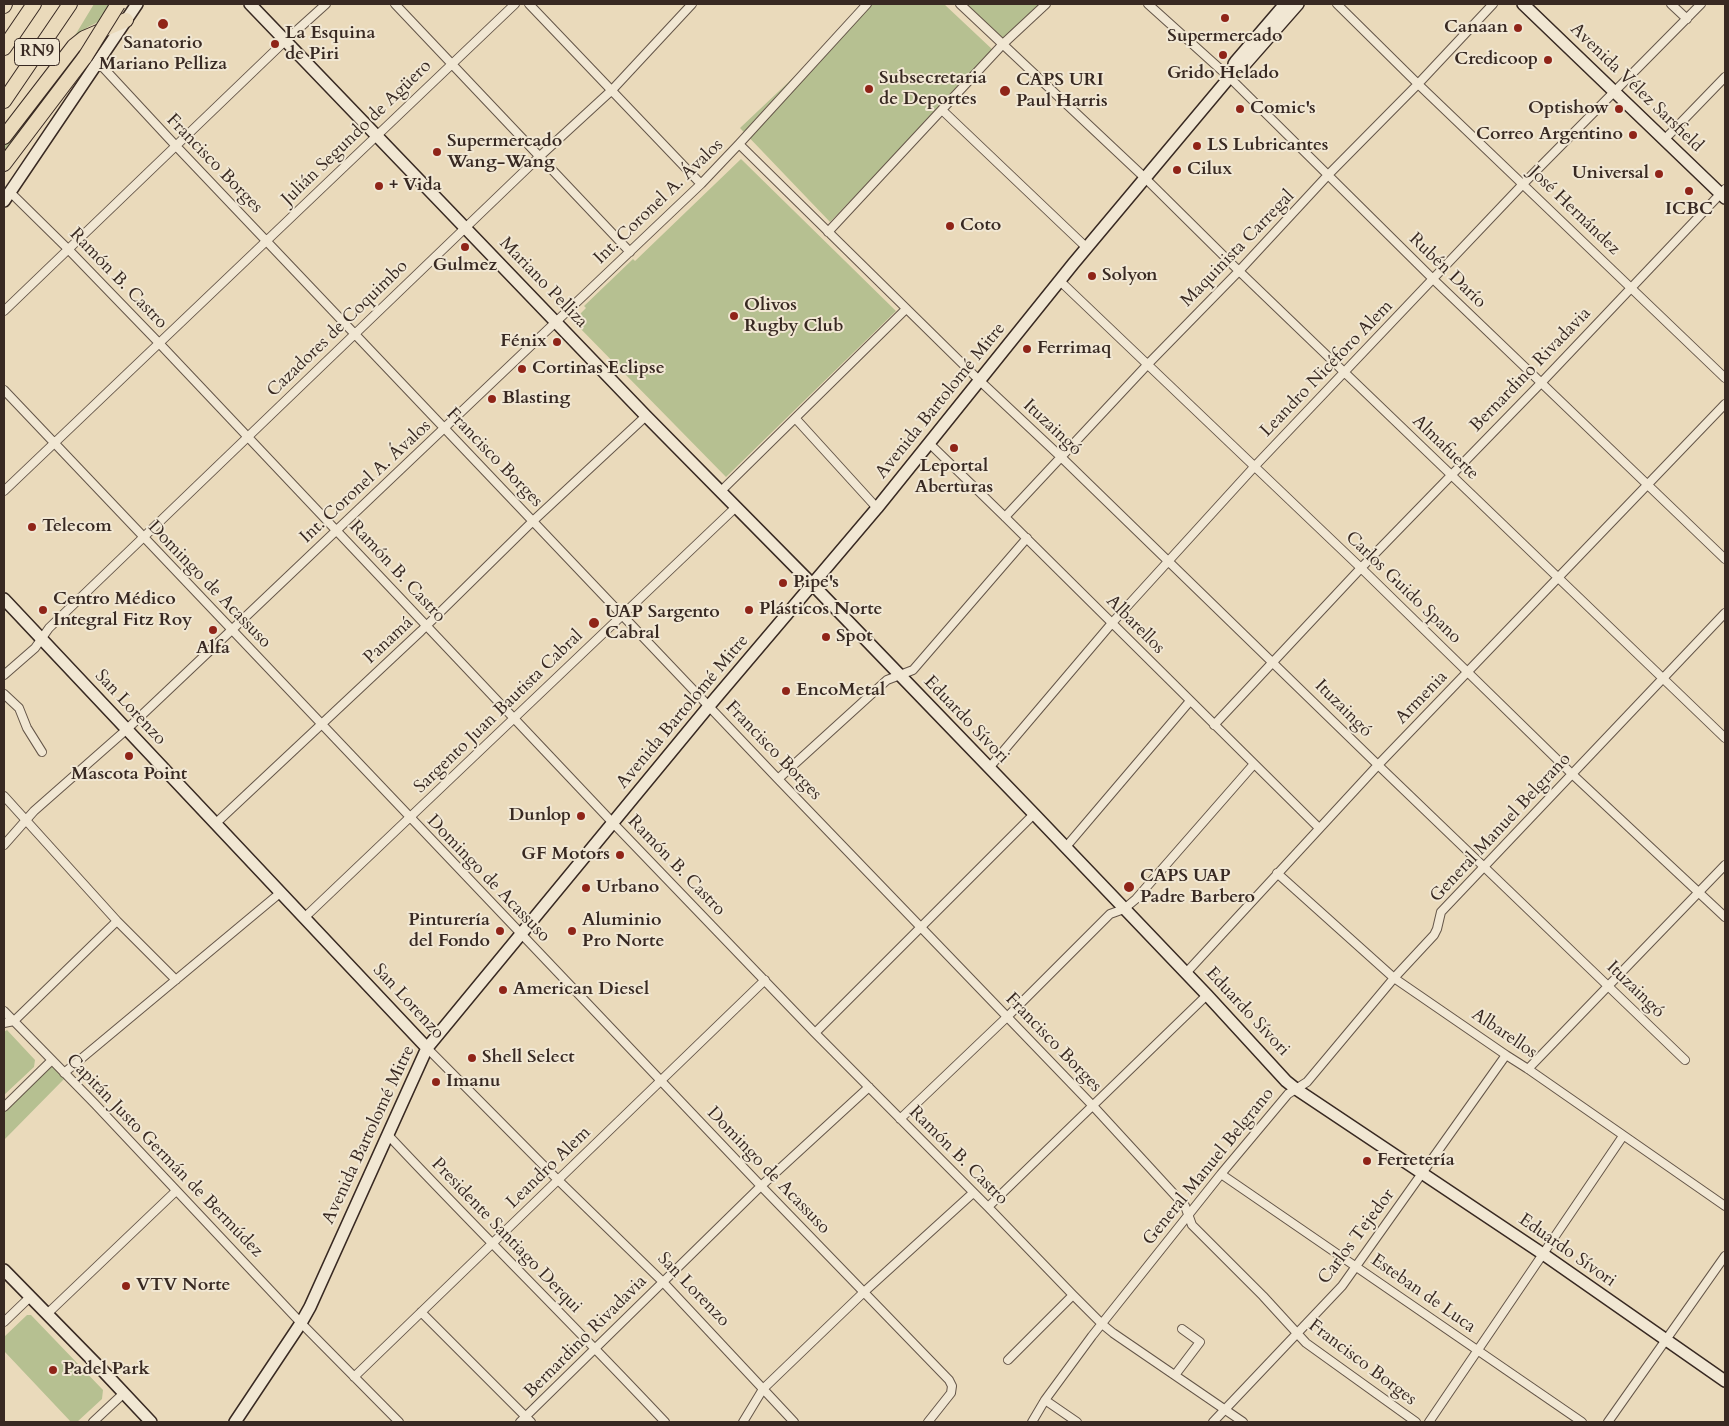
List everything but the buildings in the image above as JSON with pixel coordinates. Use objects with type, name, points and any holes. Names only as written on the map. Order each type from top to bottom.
[{"type":"highway","name":"RN9","points":[[4,48],[34,4]]},
{"type":"highway","name":"RN9","points":[[4,101],[70,4]]},
{"type":"highway","points":[[4,164],[92,59],[118,4]]},
{"type":"highway","points":[[4,137],[74,46],[84,38],[126,20]]},
{"type":"street","points":[[7,197],[92,59],[138,4]]},
{"type":"street","name":"Mariano Pelliza","points":[[250,4],[646,416],[813,584]]},
{"type":"street","points":[[4,311],[285,41],[326,4]]},
{"type":"street","points":[[395,4],[630,252]]},
{"type":"street","name":"Julián Segundo de Agüero","points":[[4,491],[376,134],[515,4]]},
{"type":"street","points":[[530,4],[701,184]]},
{"type":"street","name":"Cazadores de Coquimbo","points":[[4,675],[35,648],[40,638],[142,537],[539,156],[612,90],[692,4]]},
{"type":"street","name":"Int. Coronel A. Ávalos","points":[[4,845],[34,811],[126,730],[701,184],[867,4]]},
{"type":"street","name":"Almafuerte","points":[[960,4],[1145,178],[1239,271],[1725,738]]},
{"type":"street","points":[[828,232],[1003,44],[1046,4]]},
{"type":"street","name":"Rubén Darío","points":[[1148,4],[1231,75],[1433,279],[1725,559]]},
{"type":"street","name":"Avenida Bartolomé Mitre","points":[[235,1422],[301,1323],[427,1048],[930,444],[1060,281],[1231,75],[1236,61],[1285,4]]},
{"type":"street","name":"Avenida Bartolomé Mitre","points":[[1231,75],[1240,70],[1298,4]]},
{"type":"street","name":"José Hernández","points":[[1337,4],[1725,378]]},
{"type":"street","name":"Maquinista Carregal","points":[[1006,517],[1148,364],[1493,4]]},
{"type":"street","name":"Avenida Vélez Sarsfield","points":[[1523,4],[1664,140],[1724,193]]},
{"type":"street","points":[[1671,4],[1687,19]]},
{"type":"street","name":"Leandro Nicéforo Alem","points":[[989,768],[1112,623],[1255,466],[1523,184],[1701,4]]},
{"type":"street","name":"Francisco Borges","points":[[92,59],[778,779],[1094,1107],[1185,1206],[1192,1225],[1263,1296],[1306,1343],[1416,1422]]},
{"type":"street","points":[[1664,140],[1725,77]]},
{"type":"street","points":[[942,110],[1087,248]]},
{"type":"street","name":"Ituzaingó","points":[[739,144],[980,381],[1274,662],[1378,765],[1685,1060]]},
{"type":"street","name":"Bernardino Rivadavia","points":[[1214,725],[1361,568],[1724,193]]},
{"type":"street","name":"Ramón B. Castro","points":[[7,197],[68,250],[158,342],[613,823],[815,1033],[988,1207],[1073,1296],[1102,1324],[1243,1422]]},
{"type":"street","name":"Carlos Guido Spano","points":[[1060,281],[1361,568],[1572,774],[1725,917]]},
{"type":"street","points":[[721,491],[906,309]]},
{"type":"street","name":"Domingo de Acassuso","points":[[4,390],[660,1081],[949,1380],[952,1386],[951,1392],[928,1422]]},
{"type":"street","name":"Armenia","points":[[1186,973],[1378,765],[1725,404]]},
{"type":"street","name":"Panamá","points":[[216,824],[427,625],[533,521],[646,416]]},
{"type":"street","points":[[796,419],[877,508]]},
{"type":"street","name":"Albarellos","points":[[930,444],[1319,828]]},
{"type":"street","name":"Sargento Juan Bautista Cabral","points":[[304,918],[736,507]]},
{"type":"street","points":[[778,779],[887,680],[913,670],[1027,538]]},
{"type":"street","name":"Eduardo Sívori","points":[[813,584],[1296,1089],[1543,1254],[1725,1381]]},
{"type":"street","name":"San Lorenzo","points":[[4,600],[427,1048],[662,1282],[794,1422]]},
{"type":"street","name":"General Manuel Belgrano","points":[[1032,1422],[1045,1400],[1102,1324],[1188,1215],[1288,1094],[1307,1082],[1394,978],[1434,935],[1441,912],[1725,614]]},
{"type":"street","points":[[4,694],[19,708],[27,728],[42,752]]},
{"type":"street","points":[[1065,848],[1190,701]]},
{"type":"street","points":[[900,1119],[1008,1017],[1110,914],[1124,909],[1136,899],[1254,764]]},
{"type":"street","points":[[4,796],[117,921],[176,980]]},
{"type":"street","points":[[815,1033],[1034,814]]},
{"type":"street","points":[[1528,1069],[1725,865]]},
{"type":"street","name":"Albarellos","points":[[1277,873],[1394,978],[1725,1206]]},
{"type":"street","points":[[64,1073],[280,894]]},
{"type":"street","points":[[4,1024],[14,1021],[117,921]]},
{"type":"street","name":"Leandro Alem","points":[[354,1377],[765,980]]},
{"type":"street","points":[[988,1207],[1094,1107],[1207,995]]},
{"type":"street","name":"Capitán Justo Germán de Bermúdez","points":[[4,1011],[301,1323],[398,1422]]},
{"type":"street","name":"Carlos Tejedor","points":[[1213,1422],[1342,1286],[1506,1055]]},
{"type":"street","points":[[4,1107],[52,1060]]},
{"type":"street","name":"Bernardino Rivadavia","points":[[526,1420],[662,1282],[761,1186],[869,1087]]},
{"type":"street","name":"Presidente Santiago Derqui","points":[[388,1136],[665,1422]]},
{"type":"street","points":[[1429,1422],[1623,1136]]},
{"type":"street","name":"Esteban de Luca","points":[[1222,1174],[1582,1422]]},
{"type":"street","points":[[47,1314],[176,1191]]},
{"type":"street","points":[[743,1422],[763,1389],[864,1292],[973,1193]]},
{"type":"street","points":[[1608,1422],[1725,1256]]},
{"type":"street","points":[[4,1270],[151,1422]]},
{"type":"street","points":[[1008,1360],[1073,1296]]},
{"type":"street","points":[[4,1322],[30,1297]]},
{"type":"street","points":[[421,1312],[526,1420]]},
{"type":"street","points":[[1175,1375],[1200,1342],[1182,1329]]},
{"type":"street","points":[[93,1422],[124,1393]]},
{"type":"street","points":[[1045,1400],[1077,1422]]},
{"type":"green space","points":[[94,4],[110,4],[100,21],[74,37]]},
{"type":"green space","name":"Subsecretaria de Deportes","points":[[871,4],[944,4],[994,51],[830,222],[740,128]]},
{"type":"green space","points":[[964,4],[1042,4],[1004,43]]},
{"type":"green space","points":[[88,41],[71,67],[4,153],[4,147],[75,52]]},
{"type":"green space","name":"Olivos Rugby Club","points":[[741,159],[896,311],[726,477],[573,321],[586,308],[584,306],[633,259],[635,261]]},
{"type":"green space","points":[[7,1030],[35,1060],[34,1067],[4,1095],[4,1032]]},
{"type":"green space","points":[[52,1060],[67,1076],[4,1140],[4,1107]]},
{"type":"green space","name":"Padel Park","points":[[27,1315],[31,1315],[103,1390],[102,1399],[77,1422],[71,1422],[4,1351],[4,1337]]},
{"type":"place","name":"Supermercado","points":[[1225,18]]},
{"type":"place","name":"Sanatorio Mariano Pelliza","points":[[163,24]]},
{"type":"place","name":"Canaan","points":[[1518,28]]},
{"type":"place","name":"La Esquina de Piri","points":[[275,44]]},
{"type":"place","name":"Grido Helado","points":[[1223,55]]},
{"type":"place","name":"Credicoop","points":[[1548,60]]},
{"type":"place","name":"Subsecretaria de Deportes","points":[[869,89]]},
{"type":"place","name":"CAPS URI Paul Harris","points":[[1005,91]]},
{"type":"place","name":"Comic's","points":[[1240,109]]},
{"type":"place","name":"Optishow","points":[[1619,109]]},
{"type":"place","name":"Correo Argentino","points":[[1633,135]]},
{"type":"place","name":"LS Lubricantes","points":[[1197,146]]},
{"type":"place","name":"Supermercado Wang-Wang","points":[[437,152]]},
{"type":"place","name":"Cilux","points":[[1177,170]]},
{"type":"place","name":"Universal","points":[[1659,174]]},
{"type":"place","name":"+ Vida","points":[[379,186]]},
{"type":"place","name":"ICBC","points":[[1689,191]]},
{"type":"place","name":"Coto","points":[[950,226]]},
{"type":"place","name":"Gulmez","points":[[465,247]]},
{"type":"place","name":"Solyon","points":[[1092,276]]},
{"type":"place","name":"Olivos Rugby Club","points":[[734,316]]},
{"type":"place","name":"Fénix","points":[[557,342]]},
{"type":"place","name":"Ferrimaq","points":[[1027,349]]},
{"type":"place","name":"Cortinas Eclipse","points":[[522,369]]},
{"type":"place","name":"Blasting","points":[[492,399]]},
{"type":"place","name":"Leportal Aberturas","points":[[954,448]]},
{"type":"place","name":"Telecom","points":[[32,527]]},
{"type":"place","name":"Pipe's","points":[[783,583]]},
{"type":"place","name":"Centro Médico Integral Fitz Roy","points":[[43,610]]},
{"type":"place","name":"Plásticos Norte","points":[[749,610]]},
{"type":"place","name":"UAP Sargento Cabral","points":[[594,623]]},
{"type":"place","name":"Alfa","points":[[213,630]]},
{"type":"place","name":"Spot","points":[[826,637]]},
{"type":"place","name":"EncoMetal","points":[[786,691]]},
{"type":"place","name":"Mascota Point","points":[[129,756]]},
{"type":"place","name":"Dunlop","points":[[581,816]]},
{"type":"place","name":"GF Motors","points":[[620,855]]},
{"type":"place","name":"CAPS UAP Padre Barbero","points":[[1129,887]]},
{"type":"place","name":"Urbano","points":[[586,888]]},
{"type":"place","name":"Pinturería del Fondo","points":[[500,931]]},
{"type":"place","name":"Aluminio Pro Norte","points":[[572,931]]},
{"type":"place","name":"American Diesel","points":[[503,990]]},
{"type":"place","name":"Shell Select","points":[[472,1058]]},
{"type":"place","name":"Imanu","points":[[436,1082]]},
{"type":"place","name":"Ferretería","points":[[1367,1161]]},
{"type":"place","name":"VTV Norte","points":[[126,1286]]},
{"type":"place","name":"Padel Park","points":[[53,1370]]}]
